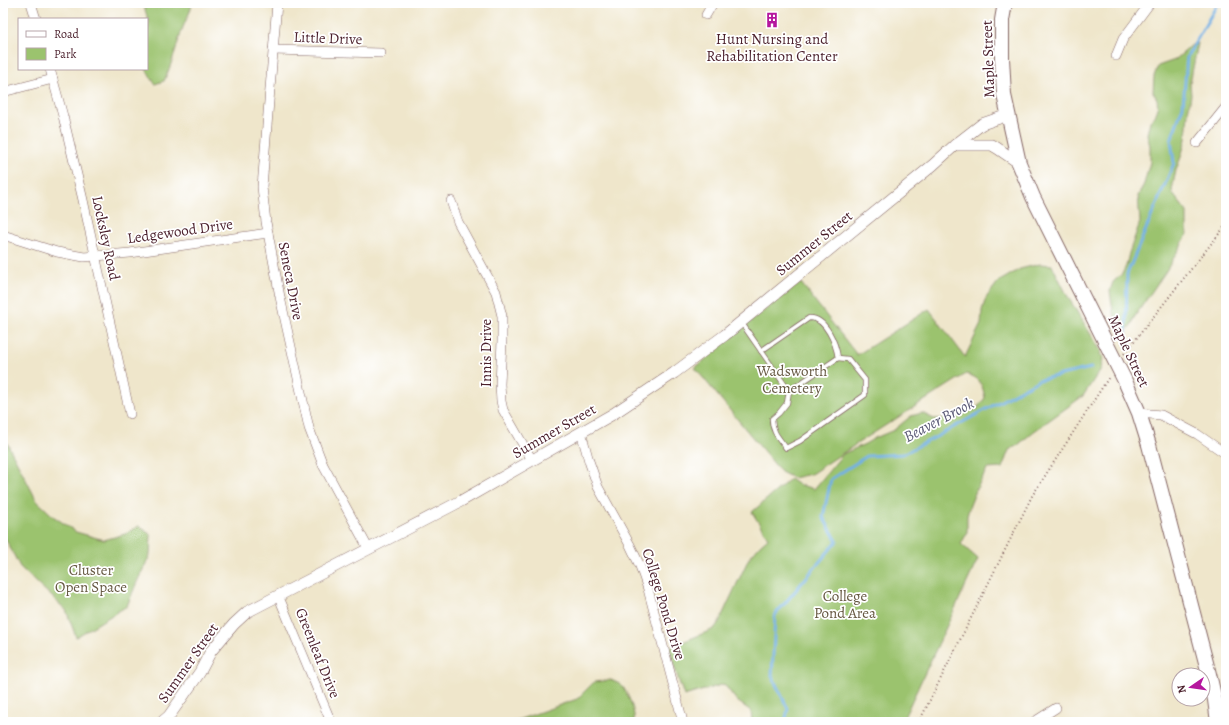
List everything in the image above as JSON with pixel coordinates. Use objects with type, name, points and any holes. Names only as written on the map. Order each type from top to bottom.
[{"type":"main road","name":"Maple Street","points":[[1005,3],[1002,20],[1004,95],[1019,163],[1033,197],[1126,381],[1139,413],[1149,445],[1205,658],[1215,700],[1218,722]]},
{"type":"street","points":[[31,3],[36,18]]},
{"type":"street","name":"Seneca Drive","points":[[277,3],[262,187],[268,233],[308,428],[323,465],[368,548]]},
{"type":"street","points":[[706,15],[713,3]]},
{"type":"street","points":[[1116,56],[1123,39],[1150,3]]},
{"type":"street","name":"Little Drive","points":[[273,50],[381,53]]},
{"type":"street","name":"Locksley Road","points":[[50,70],[63,116],[96,257],[130,414]]},
{"type":"street","points":[[3,92],[53,79]]},
{"type":"street","points":[[1197,143],[1226,106]]},
{"type":"street","name":"Summer Street","points":[[162,722],[169,716],[200,672],[211,650],[247,612],[461,501],[613,414],[674,373],[725,335],[982,124],[1008,114]]},
{"type":"street","points":[[955,145],[992,145],[1019,163]]},
{"type":"street","name":"Innis Drive","points":[[451,201],[458,222],[496,292],[502,316],[501,401],[503,410],[532,460]]},
{"type":"street","name":"Ledgewood Drive","points":[[3,235],[57,252],[84,257],[96,257],[268,233]]},
{"type":"street","points":[[1139,413],[1161,415],[1197,434],[1226,454]]},
{"type":"street","name":"College Pond Drive","points":[[581,432],[588,461],[598,487],[640,566],[648,589],[683,722]]},
{"type":"street","name":"Greenleaf Drive","points":[[278,595],[331,722]]},
{"type":"street","points":[[1034,722],[1056,708]]},
{"type":"lane","points":[[761,351],[809,318],[814,318],[819,319],[825,326],[837,348],[838,358]]},
{"type":"lane","points":[[741,322],[788,391],[786,403],[779,413],[772,419],[775,434],[786,448],[865,395],[865,380],[848,359],[838,358],[788,391]]},
{"type":"path","points":[[1123,356],[1226,225]]},
{"type":"path","points":[[919,722],[1032,496],[1110,376],[1113,374]]},
{"type":"green space","points":[[146,3],[192,3],[164,81],[155,84],[147,70],[148,70],[149,22],[144,7]]},
{"type":"green space","points":[[1198,43],[1190,83],[1191,95],[1186,139],[1176,170],[1172,190],[1173,194],[1187,212],[1187,235],[1166,271],[1135,316],[1132,324],[1126,331],[1122,330],[1113,312],[1110,291],[1113,282],[1122,274],[1126,266],[1140,222],[1138,196],[1144,184],[1150,162],[1150,146],[1147,134],[1150,121],[1155,116],[1158,108],[1157,99],[1153,92],[1154,76],[1158,66],[1175,60],[1193,44]]},
{"type":"green space","points":[[1040,264],[1052,265],[1068,297],[1101,351],[1100,354],[1103,357],[1101,369],[1083,396],[1033,432],[1018,445],[1009,450],[1002,468],[987,469],[970,505],[967,516],[967,533],[961,544],[978,559],[902,722],[752,722],[751,711],[737,701],[724,684],[684,696],[668,648],[714,629],[719,622],[749,558],[768,538],[752,512],[790,479],[797,484],[814,489],[843,454],[894,430],[911,416],[922,413],[934,419],[957,417],[977,408],[985,398],[980,382],[975,377],[966,374],[811,474],[793,478],[781,472],[695,368],[772,304],[801,283],[857,355],[929,309],[965,357],[981,324],[982,310],[986,298],[998,282],[1020,269]]},
{"type":"green space","name":"Cluster Open Space","points":[[3,443],[7,443],[37,501],[53,516],[76,532],[104,540],[125,534],[139,526],[151,535],[150,555],[127,606],[76,637],[66,610],[20,567],[3,534]]},
{"type":"green space","points":[[611,680],[621,685],[627,693],[633,708],[634,722],[512,722],[577,699],[594,682]]},
{"type":"waterway","name":"Beaver Brook","points":[[1126,334],[1127,274],[1174,163],[1171,140],[1183,106],[1187,57],[1218,3]]},
{"type":"waterway","name":"Beaver Brook","points":[[785,722],[788,709],[772,676],[775,615],[837,541],[823,517],[831,479],[867,456],[903,454],[1039,380],[1091,368]]},
{"type":"place","name":"Hunt Nursing and Rehabilitation Center","points":[[772,20]]},
{"type":"park label","name":"Wadsworth Cemetery","points":[[792,380]]},
{"type":"park label","name":"College Pond Area","points":[[845,604]]}]
